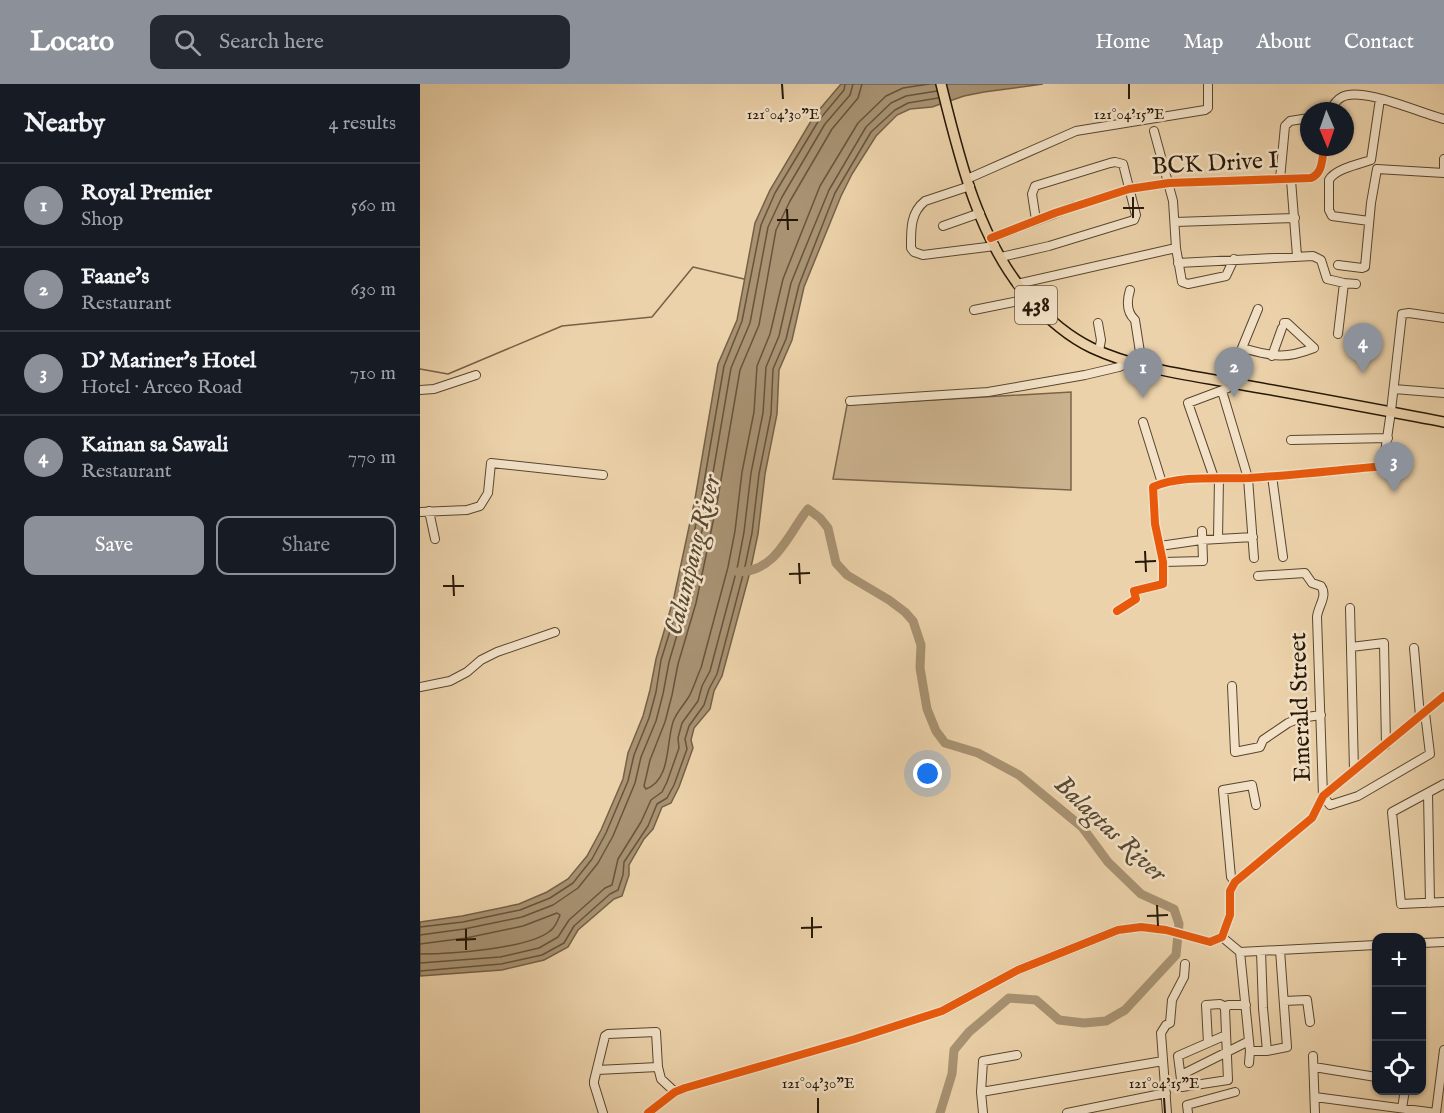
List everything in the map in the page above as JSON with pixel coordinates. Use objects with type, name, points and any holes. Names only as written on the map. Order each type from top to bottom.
[{"type":"main road","name":"438","points":[[941,84],[968,183],[993,242],[1017,284],[1029,299],[1067,332],[1099,351],[1142,365],[1444,422]]},
{"type":"street","points":[[1075,206],[1036,220],[993,242],[923,255],[914,252],[911,248],[913,219],[920,205],[925,201],[1076,131],[1205,110],[1208,108],[1208,85]]},
{"type":"street","points":[[1336,102],[1339,98],[1347,95],[1380,99],[1444,119]]},
{"type":"street","points":[[1377,169],[1371,160],[1380,99]]},
{"type":"street","points":[[1280,179],[1285,126],[1290,121],[1300,119]]},
{"type":"street","points":[[1154,131],[1169,183],[1182,282],[1188,284],[1226,276],[1234,259]]},
{"type":"street","name":"BCK Drive I","points":[[1088,202],[1129,189],[1169,183],[1311,178],[1318,174],[1321,156]]},
{"type":"street","points":[[1377,169],[1444,173],[1444,159]]},
{"type":"street","points":[[1369,221],[1332,216],[1329,210],[1329,180],[1336,173],[1371,160]]},
{"type":"street","points":[[1001,257],[1049,246],[1131,222],[1136,215],[1123,164],[1110,163],[1035,186],[1032,194],[1036,220]]},
{"type":"street","points":[[1338,265],[1365,267],[1374,178],[1377,169]]},
{"type":"street","points":[[1291,180],[1297,256]]},
{"type":"street","points":[[943,226],[980,213]]},
{"type":"street","points":[[1175,222],[1295,218]]},
{"type":"street","points":[[1017,284],[1176,248]]},
{"type":"street","points":[[1178,262],[1318,257],[1327,279],[1356,284]]},
{"type":"street","points":[[1338,334],[1344,283]]},
{"type":"street","points":[[1130,290],[1127,301],[1131,316],[1135,320],[1142,365]]},
{"type":"street","points":[[974,310],[1029,299]]},
{"type":"street","points":[[1218,539],[1216,478],[1188,403],[1228,388],[1258,309]]},
{"type":"street","points":[[1383,466],[1402,314],[1444,318]]},
{"type":"street","points":[[1242,348],[1272,356],[1293,356],[1314,348],[1287,322],[1282,326],[1272,356]]},
{"type":"street","points":[[1098,324],[1101,340],[1099,351]]},
{"type":"street","points":[[850,401],[988,392],[1096,373],[1119,368],[1130,362]]},
{"type":"street","points":[[420,390],[434,389],[476,375]]},
{"type":"street","points":[[1394,389],[1444,393]]},
{"type":"street","points":[[1222,391],[1248,478],[1254,558]]},
{"type":"street","points":[[1143,422],[1162,483]]},
{"type":"street","points":[[1291,440],[1388,438]]},
{"type":"street","points":[[420,512],[467,510],[480,506],[488,493],[491,463],[603,475]]},
{"type":"street","points":[[1117,611],[1136,599],[1134,591],[1163,584],[1160,546],[1155,524],[1153,487],[1162,483],[1216,478],[1248,478],[1396,465]]},
{"type":"street","points":[[1272,476],[1283,557]]},
{"type":"street","points":[[429,511],[435,539]]},
{"type":"street","points":[[1162,562],[1203,561],[1202,531]]},
{"type":"street","points":[[1160,546],[1201,540],[1253,537]]},
{"type":"street","name":"Emerald Street","points":[[1257,576],[1306,573],[1310,582],[1321,586],[1324,590],[1317,617],[1323,796]]},
{"type":"street","points":[[1350,608],[1354,770]]},
{"type":"street","points":[[420,687],[459,678],[488,656],[555,632]]},
{"type":"street","points":[[1351,647],[1384,643],[1386,745]]},
{"type":"street","points":[[1323,796],[1330,805],[1358,796],[1430,754],[1414,648]]},
{"type":"street","points":[[1232,686],[1235,752],[1260,747],[1263,740],[1288,723],[1300,718],[1321,715]]},
{"type":"street","points":[[648,1113],[675,1092],[834,1046],[942,1011],[1018,970],[1118,930],[1141,927],[1166,930],[1210,942],[1222,937],[1230,915],[1230,891],[1235,882],[1311,818],[1323,796],[1444,696]]},
{"type":"street","points":[[1444,784],[1392,812],[1401,904],[1444,902]]},
{"type":"street","points":[[1235,882],[1231,877],[1223,790],[1252,785],[1256,805]]},
{"type":"street","points":[[1428,793],[1430,903]]},
{"type":"street","points":[[1222,937],[1240,952],[1372,945]]},
{"type":"street","points":[[1426,943],[1444,942]]},
{"type":"street","points":[[1250,1051],[1267,1051],[1287,1047],[1280,950]]},
{"type":"street","points":[[1261,951],[1267,1051]]},
{"type":"street","points":[[1240,952],[1250,1051],[1249,1063]]},
{"type":"street","points":[[1167,1113],[1161,1033],[1170,1023],[1172,1000],[1184,977],[1185,964]]},
{"type":"street","points":[[1284,1002],[1307,1000],[1310,1022]]},
{"type":"street","points":[[1208,1043],[1206,1005],[1220,1004],[1226,1007],[1245,1005]]},
{"type":"street","points":[[1226,1007],[1228,1080],[1182,1087],[1178,1056],[1226,1035]]},
{"type":"street","points":[[603,1113],[594,1084],[605,1036],[608,1034],[656,1032],[661,1079],[675,1092]]},
{"type":"street","points":[[1180,1076],[1249,1041]]},
{"type":"street","points":[[1315,1097],[1436,1113],[1444,1050]]},
{"type":"street","points":[[983,1113],[981,1092],[983,1061],[1017,1055]]},
{"type":"street","points":[[1313,1056],[1315,1113]]},
{"type":"street","points":[[981,1092],[1163,1061]]},
{"type":"street","points":[[597,1070],[658,1067]]},
{"type":"street","points":[[1314,1067],[1372,1076]]},
{"type":"street","points":[[1188,1113],[1187,1105],[1235,1092]]},
{"type":"street","points":[[1067,1113],[1166,1093]]},
{"type":"street","points":[[1402,1108],[1404,1095]]},
{"type":"shaded area","points":[[1071,392],[1071,490],[833,479],[847,405]]},
{"type":"water","name":"Calumpang River","points":[[841,84],[1043,84],[964,96],[932,107],[910,109],[897,115],[876,136],[852,174],[804,287],[792,340],[779,370],[777,414],[765,474],[758,534],[722,676],[714,691],[710,709],[694,728],[691,740],[693,748],[679,787],[671,803],[662,807],[653,829],[644,839],[629,865],[629,875],[622,896],[614,899],[578,930],[568,947],[544,960],[502,970],[420,976],[420,922],[519,904],[547,892],[568,879],[587,856],[601,830],[623,779],[628,753],[643,716],[674,597],[695,499],[718,364],[737,320],[755,223],[770,190],[814,116]]},
{"type":"waterway","points":[[420,369],[448,374],[562,326],[652,317],[693,267],[744,279]]},
{"type":"waterway","name":"Balagtas River","points":[[738,572],[762,566],[772,559],[808,509],[820,518],[828,528],[836,563],[847,575],[889,600],[913,621],[921,645],[920,668],[927,709],[936,731],[945,743],[978,753],[1019,775],[1082,827],[1108,862],[1141,894],[1174,909],[1179,924],[1176,955],[1125,1010],[1106,1021],[1084,1023],[1059,1020],[1036,1000],[1009,998],[969,1032],[954,1050],[952,1074],[940,1113]]},
{"type":"cycle path","points":[[991,238],[1055,213],[1129,189],[1169,183],[1311,178],[1318,173],[1323,156]]},
{"type":"cycle path","points":[[1117,611],[1136,599],[1134,591],[1163,584],[1163,562],[1155,524],[1153,487],[1187,479],[1249,478],[1396,465]]},
{"type":"cycle path","points":[[648,1113],[675,1092],[685,1088],[855,1039],[942,1011],[1018,970],[1118,930],[1141,927],[1166,930],[1210,942],[1222,937],[1230,915],[1230,891],[1235,882],[1312,818],[1323,796],[1444,696]]},
{"type":"place","name":"Kainan sa Sawali","points":[[1363,373]]},
{"type":"place","name":"Faane's","points":[[1234,397]]},
{"type":"place","name":"Royal Premier","points":[[1143,398]]},
{"type":"place","name":"D' Mariner's Hotel","points":[[1394,492]]}]
